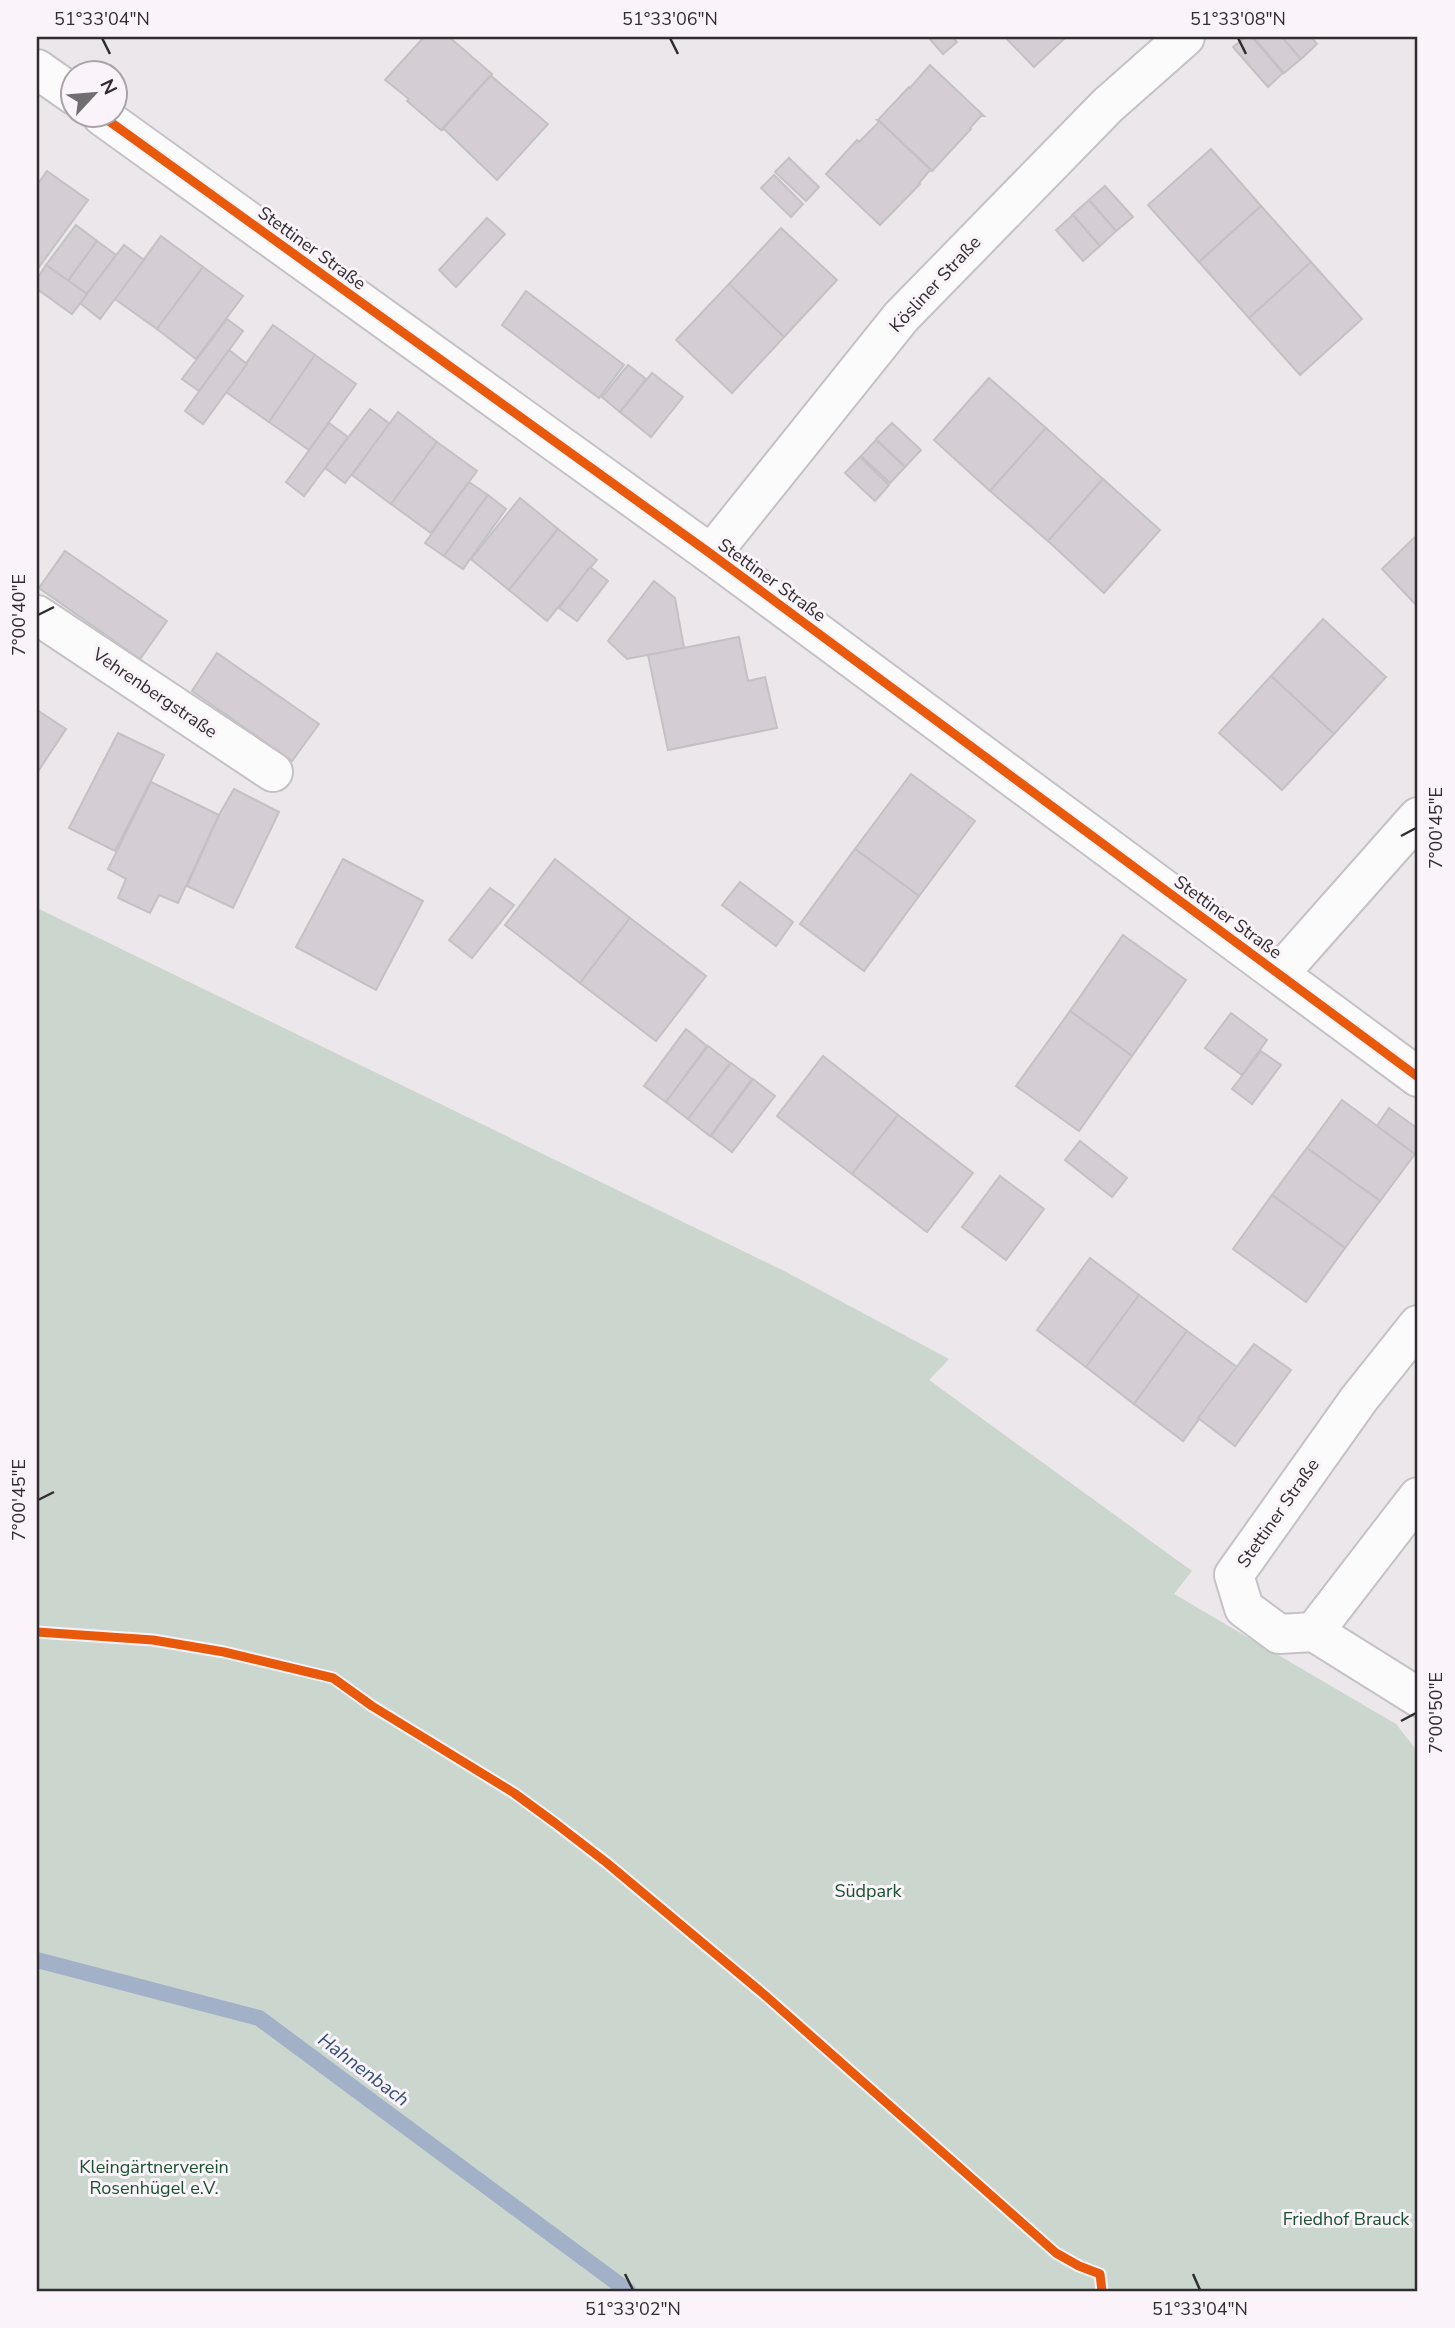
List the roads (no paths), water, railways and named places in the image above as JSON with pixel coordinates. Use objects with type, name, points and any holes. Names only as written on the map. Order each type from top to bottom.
[{"type":"street","name":"Kösliner Straße","points":[[710,554],[901,317],[1108,105],[1185,37]]},
{"type":"street","points":[[37,69],[60,85]]},
{"type":"street","name":"Stettiner Straße","points":[[121,130],[710,554],[1418,1077]]},
{"type":"street","name":"Vehrenbergstraße","points":[[37,615],[273,772]]},
{"type":"street","points":[[1279,974],[1418,817]]},
{"type":"street","name":"Stettiner Straße","points":[[1314,1632],[1279,1633],[1270,1627],[1244,1608],[1234,1575],[1359,1399],[1418,1325]]},
{"type":"street","points":[[1418,1497],[1314,1632],[1418,1697]]},
{"type":"waterway","name":"Hahnenbach","points":[[37,1960],[259,2018],[628,2291]]},
{"type":"park label","name":"Südpark","points":[[868,1891]]},
{"type":"park label","name":"Kleingärtnerverein Rosenhügel e.V.","points":[[154,2177]]},
{"type":"park label","name":"Friedhof Brauck","points":[[1346,2219]]}]
